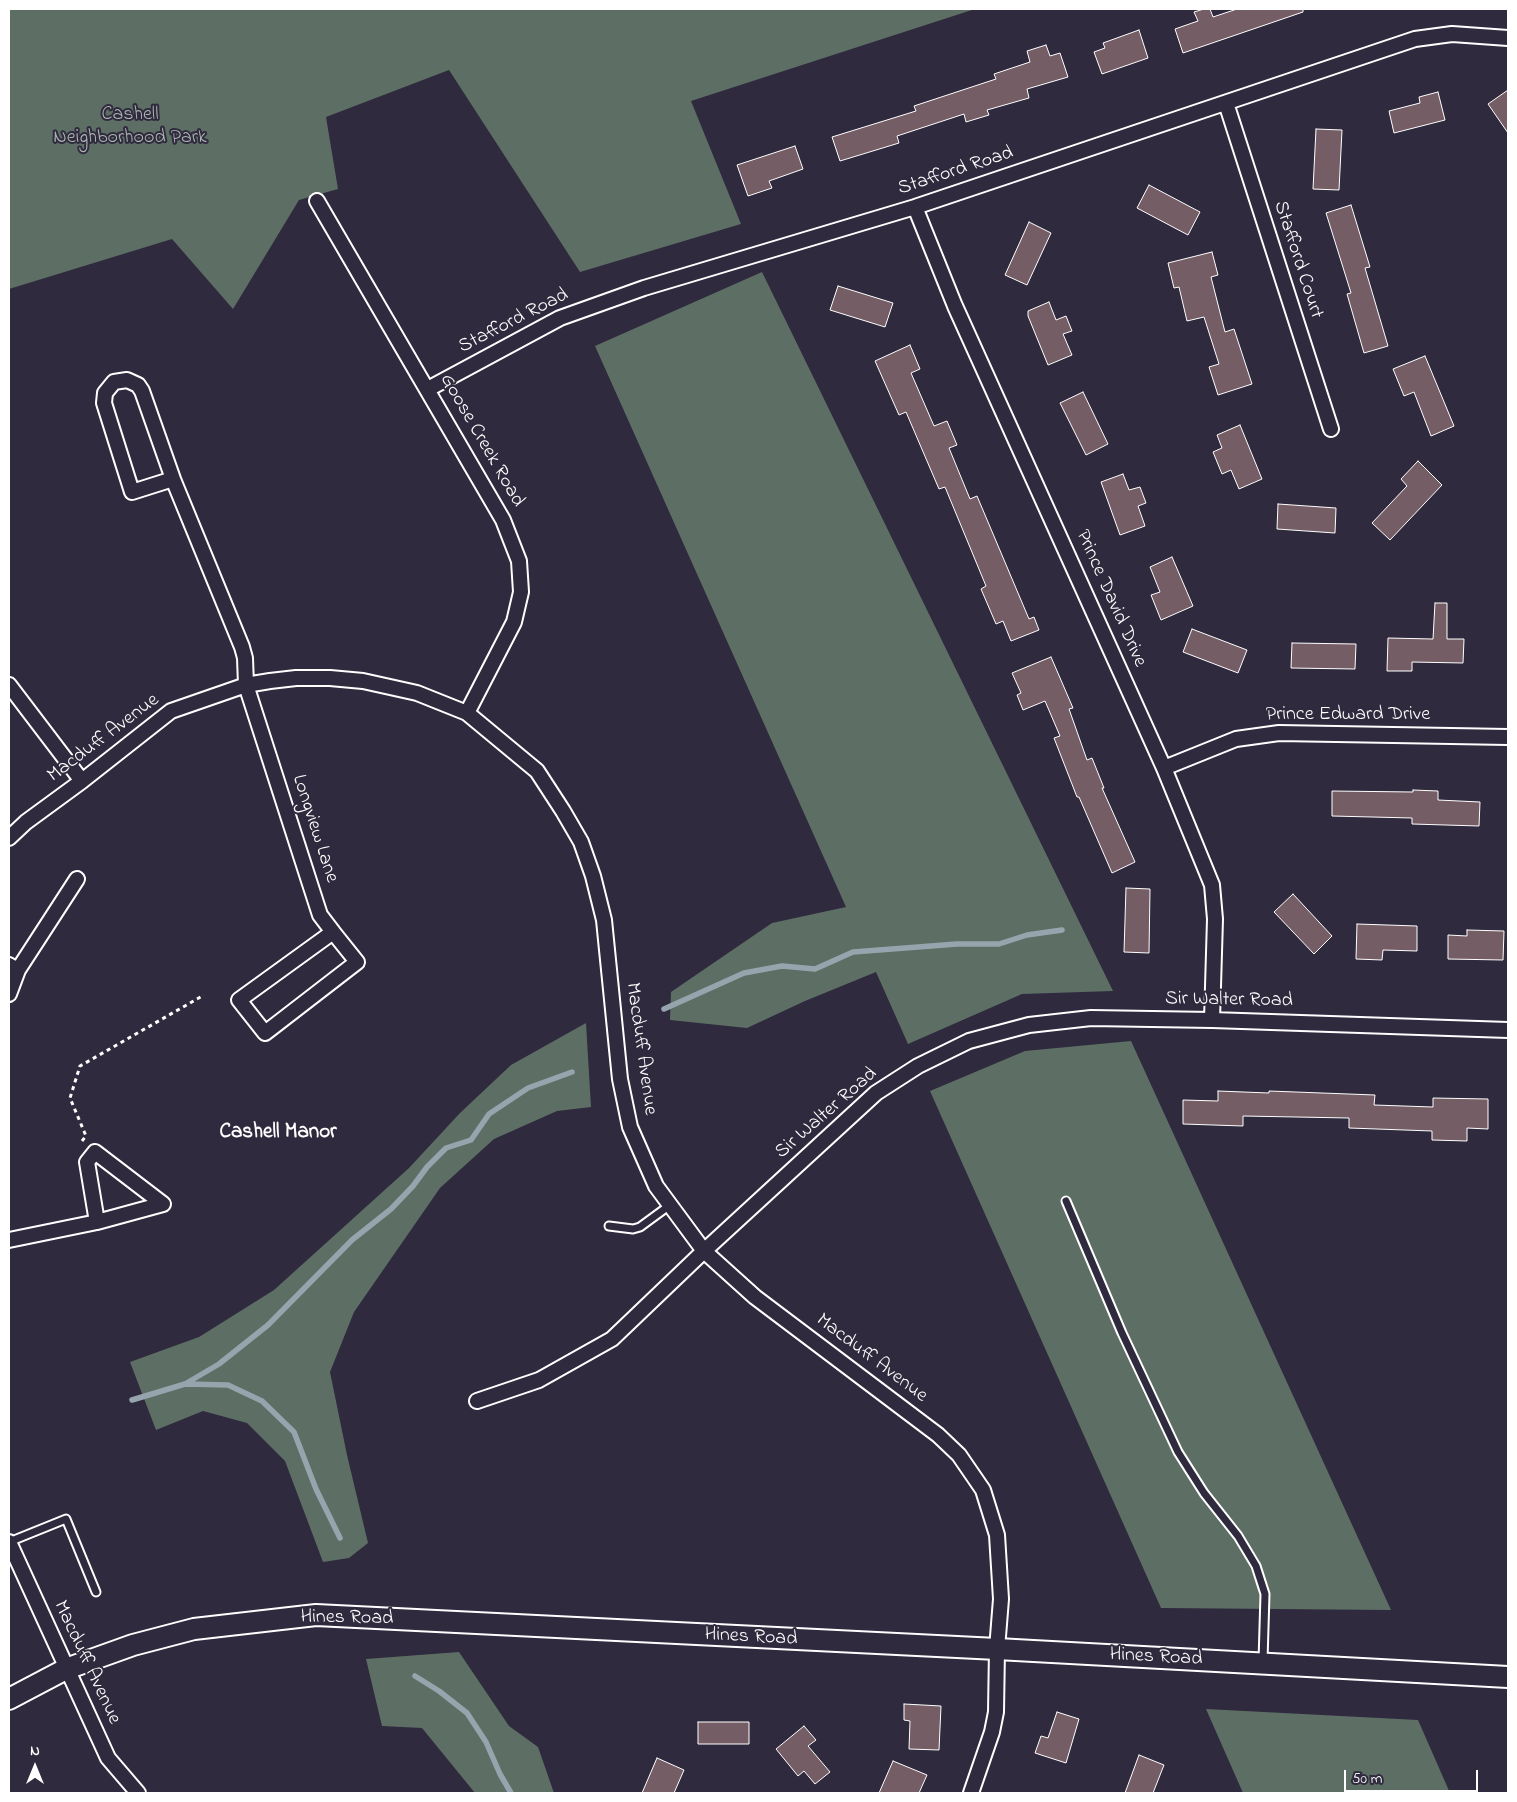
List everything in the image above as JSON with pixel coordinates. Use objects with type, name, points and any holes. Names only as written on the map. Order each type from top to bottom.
[{"type":"street","name":"Stafford Road","points":[[428,389],[560,318],[644,288],[915,207],[1415,39],[1452,34],[1508,38]]},
{"type":"street","name":"Stafford Court","points":[[1226,103],[1331,429]]},
{"type":"street","name":"Goose Creek Road","points":[[317,201],[504,520],[519,561],[521,592],[514,622],[467,713]]},
{"type":"street","name":"Prince David Drive","points":[[915,207],[955,306],[1164,768],[1212,885],[1215,919],[1212,1020]]},
{"type":"street","name":"Longview Lane","points":[[173,478],[132,492],[104,403],[105,393],[114,382],[127,380],[134,382],[142,391],[173,478],[240,641],[245,658],[246,685],[320,915],[357,962],[265,1033],[239,1000],[333,932]]},
{"type":"street","name":"Macduff Avenue","points":[[9,838],[26,822],[82,782],[171,711],[246,685],[296,678],[330,678],[363,681],[417,693],[467,713],[537,771],[581,842],[593,876],[604,920],[620,1079],[630,1127],[656,1186],[704,1251],[755,1297],[938,1435],[959,1455],[983,1490],[997,1535],[1001,1599],[997,1649],[996,1712],[992,1732],[971,1793]]},
{"type":"street","points":[[9,685],[82,782]]},
{"type":"street","name":"Prince Edward Drive","points":[[1164,768],[1236,739],[1279,733],[1508,737]]},
{"type":"street","points":[[9,994],[13,968],[77,879]]},
{"type":"street","name":"Sir Walter Road","points":[[477,1402],[539,1380],[612,1339],[704,1251],[876,1093],[918,1066],[969,1041],[1029,1025],[1091,1018],[1508,1030]]},
{"type":"street","points":[[9,1240],[97,1222],[164,1204],[95,1152],[87,1162],[97,1222]]},
{"type":"street","name":"Macduff Avenue","points":[[9,1542],[66,1670],[108,1758],[138,1793]]},
{"type":"street","name":"Hines Road","points":[[9,1699],[66,1670],[133,1645],[194,1629],[316,1615],[1508,1677]]},
{"type":"lane","points":[[1066,1201],[1114,1316],[1178,1452],[1204,1493],[1238,1536],[1256,1566],[1265,1594],[1263,1664]]},
{"type":"lane","points":[[609,1226],[633,1229],[640,1227],[670,1205]]},
{"type":"lane","points":[[9,1542],[66,1519],[96,1592]]},
{"type":"path","points":[[81,1142],[86,1136],[70,1098],[80,1066],[204,995]]},
{"type":"green space","name":"Cashell Neighborhood Park","points":[[9,9],[975,9],[691,101],[741,224],[580,272],[449,70],[326,117],[338,189],[299,200],[233,309],[172,239],[9,289]]},
{"type":"green space","points":[[762,272],[1113,991],[1022,994],[908,1044],[876,972],[805,1001],[747,1028],[670,1020],[671,992],[772,923],[846,907],[595,346]]},
{"type":"green space","points":[[586,1023],[591,1107],[557,1111],[494,1139],[440,1188],[354,1312],[330,1372],[368,1543],[349,1558],[323,1562],[285,1461],[247,1423],[203,1411],[156,1430],[130,1362],[199,1337],[274,1290],[409,1168],[460,1113],[511,1065]]},
{"type":"green space","points":[[1131,1041],[1391,1610],[1161,1608],[930,1091],[1025,1051]]},
{"type":"green space","points":[[459,1652],[509,1726],[538,1747],[554,1793],[475,1793],[422,1728],[382,1726],[366,1659]]},
{"type":"green space","points":[[1206,1709],[1418,1720],[1450,1793],[1243,1793]]},
{"type":"building","points":[[1210,9],[1213,17],[1237,9],[1303,9],[1303,12],[1183,53],[1175,29],[1198,21],[1194,12]]},
{"type":"building","points":[[1139,30],[1148,58],[1102,74],[1094,52],[1105,48],[1103,43]]},
{"type":"building","points":[[1046,45],[1050,56],[1060,53],[1068,77],[1027,89],[1029,98],[987,110],[989,115],[966,122],[964,114],[897,136],[899,143],[840,161],[832,137],[916,111],[914,106],[996,79],[994,74],[1030,62],[1027,51]]},
{"type":"building","points":[[1508,90],[1508,133],[1488,104]]},
{"type":"building","points":[[1438,92],[1445,120],[1394,133],[1389,111],[1420,103],[1419,97]]},
{"type":"building","points":[[1316,129],[1342,130],[1339,190],[1313,189]]},
{"type":"building","points":[[795,146],[803,169],[769,181],[772,188],[748,196],[737,165]]},
{"type":"building","points":[[1149,185],[1200,212],[1188,235],[1137,208]]},
{"type":"building","points":[[1351,205],[1370,267],[1365,268],[1388,346],[1364,353],[1347,294],[1351,293],[1326,213]]},
{"type":"building","points":[[1029,222],[1051,233],[1027,285],[1005,275]]},
{"type":"building","points":[[1212,252],[1218,275],[1211,277],[1225,332],[1234,329],[1252,384],[1218,395],[1209,367],[1219,364],[1204,317],[1187,321],[1179,287],[1174,288],[1168,263]]},
{"type":"building","points":[[838,286],[893,303],[885,327],[830,310]]},
{"type":"building","points":[[1049,302],[1056,320],[1066,316],[1072,331],[1063,334],[1072,355],[1048,365],[1028,316],[1028,311]]},
{"type":"building","points":[[910,345],[920,369],[911,373],[934,426],[947,421],[957,445],[949,448],[970,499],[977,496],[1029,619],[1034,617],[1039,630],[1011,641],[1003,621],[996,624],[981,589],[986,586],[945,487],[939,489],[906,412],[899,415],[875,361]]},
{"type":"building","points":[[1425,356],[1454,426],[1431,436],[1414,392],[1404,396],[1393,369]]},
{"type":"building","points":[[1083,392],[1108,444],[1086,455],[1060,403]]},
{"type":"building","points":[[1240,425],[1262,479],[1239,489],[1231,470],[1222,474],[1213,452],[1222,448],[1217,435]]},
{"type":"building","points":[[1418,461],[1442,485],[1390,540],[1372,523],[1407,486],[1401,479]]},
{"type":"building","points":[[1123,474],[1129,490],[1140,487],[1146,503],[1138,506],[1145,526],[1120,535],[1101,482]]},
{"type":"building","points":[[1278,504],[1336,508],[1335,533],[1277,529]]},
{"type":"building","points":[[1172,557],[1193,606],[1161,620],[1151,595],[1160,592],[1150,567]]},
{"type":"building","points":[[1435,603],[1447,603],[1447,639],[1464,639],[1463,663],[1412,662],[1412,671],[1387,671],[1388,638],[1433,639]]},
{"type":"building","points":[[1192,629],[1247,650],[1238,673],[1183,652]]},
{"type":"building","points":[[1292,643],[1356,644],[1355,669],[1291,668]]},
{"type":"building","points":[[1051,657],[1073,708],[1069,709],[1087,760],[1092,758],[1104,788],[1102,788],[1135,862],[1112,873],[1079,797],[1077,797],[1054,738],[1060,736],[1045,701],[1023,710],[1017,695],[1021,693],[1012,673]]},
{"type":"building","points":[[1413,790],[1438,791],[1438,800],[1480,802],[1479,826],[1412,824],[1412,818],[1332,816],[1332,791],[1413,792]]},
{"type":"building","points":[[1126,888],[1150,889],[1149,953],[1124,952]]},
{"type":"building","points":[[1293,894],[1332,936],[1314,954],[1274,912]]},
{"type":"building","points":[[1357,924],[1417,926],[1417,951],[1383,950],[1382,960],[1356,959]]},
{"type":"building","points":[[1467,930],[1504,931],[1503,960],[1448,959],[1448,935],[1467,936]]},
{"type":"building","points":[[1218,1091],[1375,1095],[1374,1105],[1433,1107],[1433,1098],[1488,1099],[1488,1129],[1467,1128],[1467,1141],[1432,1140],[1432,1131],[1349,1128],[1349,1118],[1243,1116],[1243,1126],[1183,1124],[1183,1100],[1218,1101]]},
{"type":"building","points":[[904,1704],[941,1706],[939,1750],[909,1749],[910,1721],[904,1720]]},
{"type":"building","points":[[1057,1712],[1079,1719],[1066,1763],[1035,1753],[1041,1736],[1048,1738]]},
{"type":"building","points":[[698,1722],[749,1722],[749,1744],[698,1744]]},
{"type":"building","points":[[804,1726],[816,1740],[808,1746],[830,1772],[815,1784],[804,1771],[798,1776],[776,1749]]},
{"type":"building","points":[[1139,1755],[1164,1765],[1153,1793],[1125,1793]]},
{"type":"building","points":[[657,1758],[684,1770],[674,1793],[642,1793]]},
{"type":"building","points":[[893,1761],[927,1775],[919,1793],[879,1793]]},
{"type":"waterway","points":[[664,1009],[744,973],[782,966],[815,969],[853,952],[957,944],[999,944],[1027,935],[1062,930]]},
{"type":"waterway","points":[[132,1400],[185,1384],[219,1364],[268,1325],[352,1240],[391,1209],[446,1148],[471,1140],[489,1114],[528,1088],[572,1072]]},
{"type":"waterway","points":[[185,1384],[228,1385],[262,1401],[294,1432],[316,1489],[340,1538]]},
{"type":"waterway","points":[[415,1676],[439,1691],[467,1713],[486,1742],[500,1774],[511,1793]]},
{"type":"district","name":"Cashell Manor","points":[[278,1134]]}]
